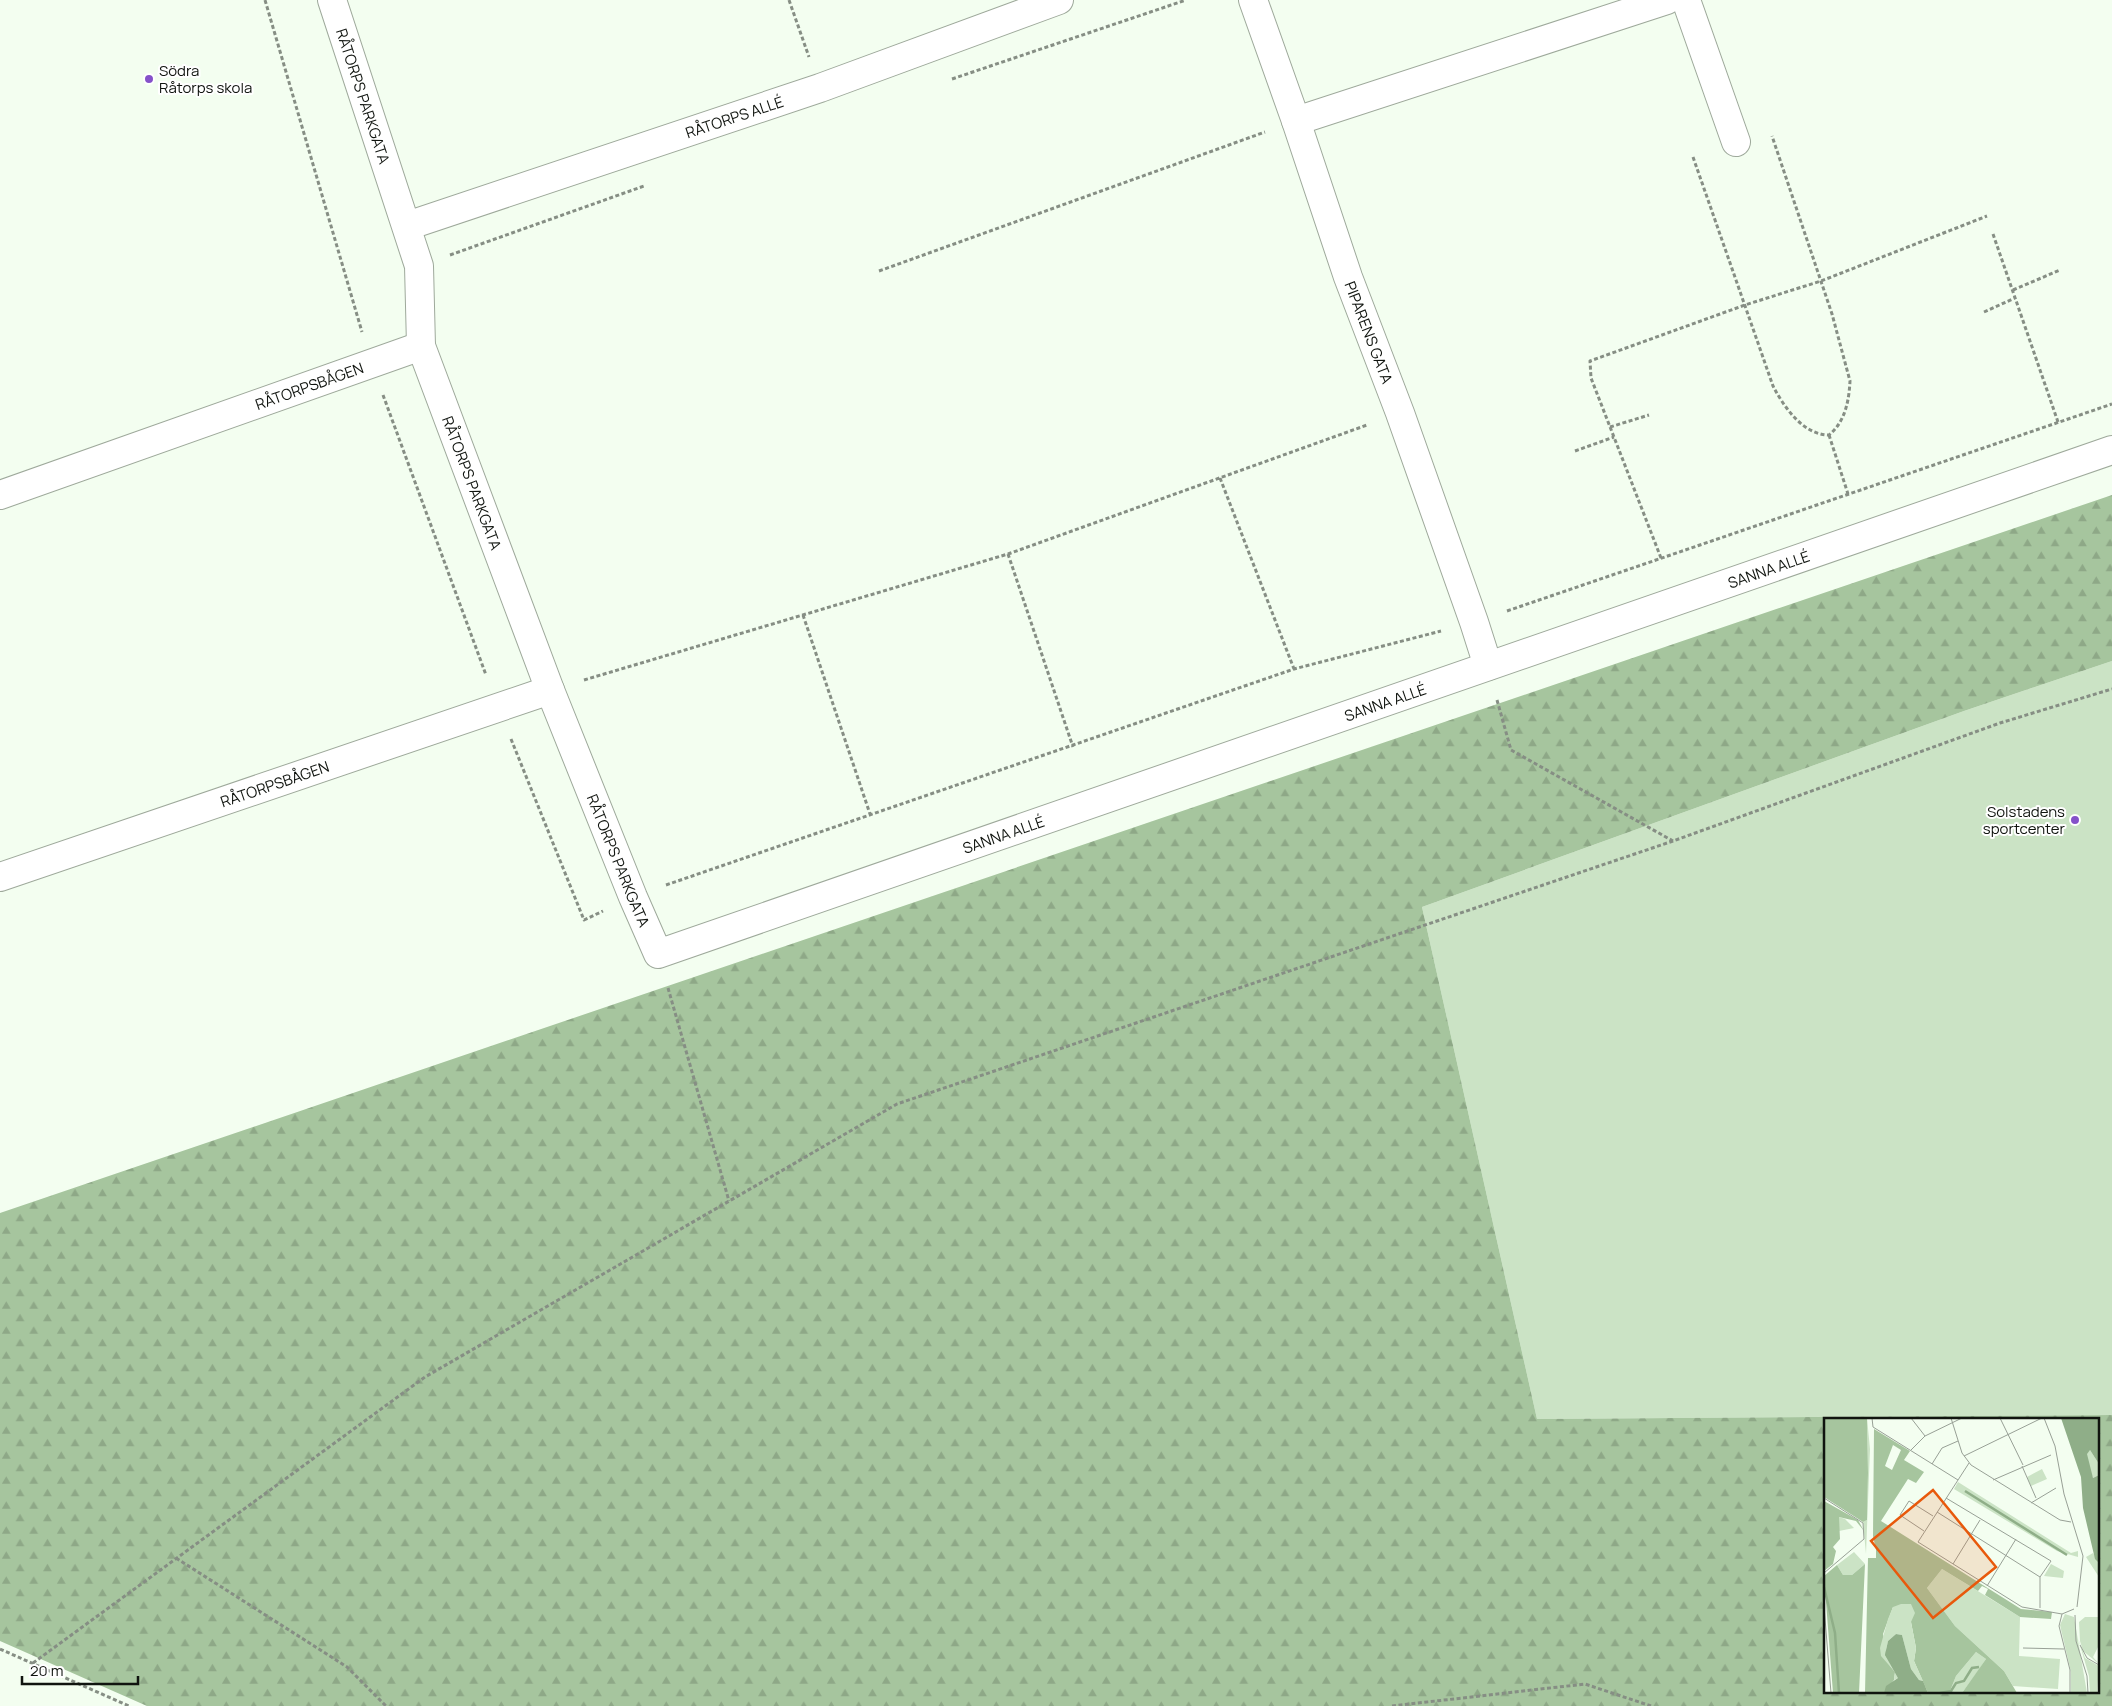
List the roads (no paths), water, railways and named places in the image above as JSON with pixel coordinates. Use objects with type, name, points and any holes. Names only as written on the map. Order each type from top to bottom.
[{"type":"street","name":"RÅTORPS PARKGATA","points":[[332,0],[419,266],[420,346],[550,690],[633,897],[658,954]]},
{"type":"street","name":"RÅTORPS ALLÉ","points":[[407,226],[820,88],[1059,0]]},
{"type":"street","name":"PIPARENS GATA","points":[[1253,0],[1348,277],[1400,413],[1488,666]]},
{"type":"street","points":[[1296,121],[1667,0]]},
{"type":"street","points":[[1686,0],[1736,142]]},
{"type":"street","name":"RÅTORPSBÅGEN","points":[[0,495],[420,346]]},
{"type":"street","name":"SANNA ALLÉ","points":[[658,954],[2112,450]]},
{"type":"street","name":"RÅTORPSBÅGEN","points":[[0,876],[550,690]]},
{"type":"place","name":"Södra Råtorps skola","points":[[149,79]]},
{"type":"place","name":"Solstadens sportcenter","points":[[2075,820]]}]
